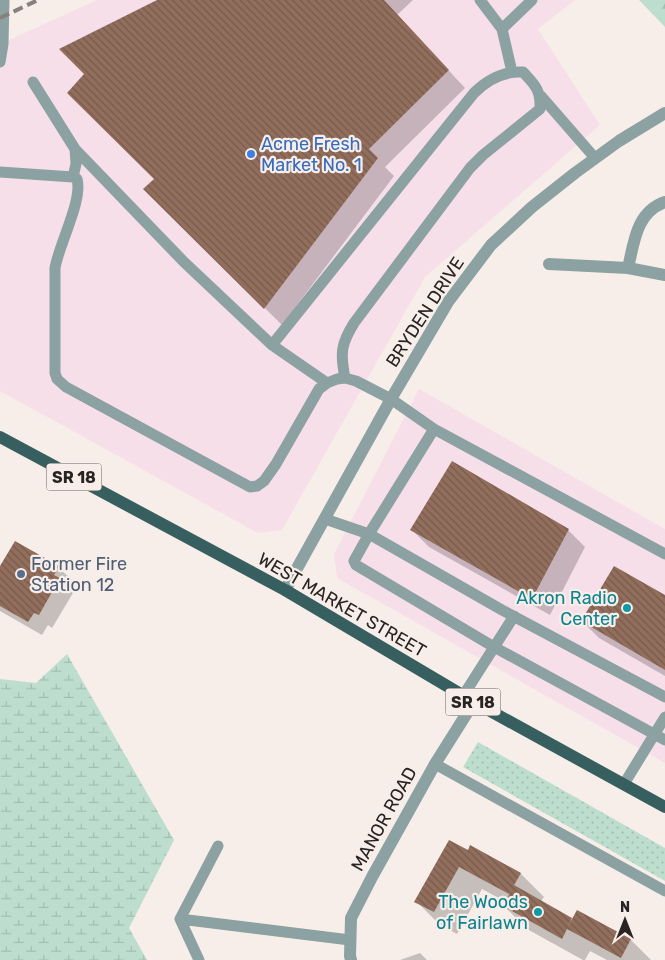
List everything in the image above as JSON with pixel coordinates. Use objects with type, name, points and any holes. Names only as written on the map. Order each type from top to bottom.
[{"type":"main road","name":"WEST MARKET STREET","points":[[0,437],[285,590],[469,699],[665,807]]},
{"type":"street","name":"BRYDEN DRIVE","points":[[285,590],[391,399],[448,302],[491,245],[532,207],[595,158],[665,113]]},
{"type":"street","points":[[628,268],[639,223],[650,210],[665,202]]},
{"type":"street","points":[[549,264],[628,268],[665,275]]},
{"type":"street","name":"MANOR ROAD","points":[[351,960],[351,918],[469,699]]},
{"type":"lane","points":[[0,62],[3,44],[4,0]]},
{"type":"lane","points":[[480,0],[502,29],[512,72]]},
{"type":"lane","points":[[502,29],[532,0]]},
{"type":"lane","points":[[272,345],[484,83],[512,72],[523,72],[534,84],[541,96],[595,158]]},
{"type":"lane","points":[[33,82],[75,149],[184,262],[272,345],[327,383]]},
{"type":"lane","points":[[345,378],[341,352],[344,339],[354,323],[470,168],[540,109],[541,96]]},
{"type":"lane","points":[[73,178],[76,164],[75,149]]},
{"type":"lane","points":[[0,172],[73,178],[77,179],[79,185],[78,197],[58,251],[55,268],[55,373],[56,379],[61,383],[250,487],[257,486],[264,481],[276,464],[319,389],[327,383],[345,378],[356,381],[391,399],[434,429],[665,554]]},
{"type":"lane","points":[[434,429],[356,555],[354,561],[356,565],[494,647],[665,740]]},
{"type":"lane","points":[[325,519],[369,534],[514,616],[665,697]]},
{"type":"lane","points":[[469,699],[494,647],[514,616]]},
{"type":"lane","points":[[624,784],[665,717]]},
{"type":"lane","points":[[435,764],[665,891]]},
{"type":"lane","points":[[180,919],[218,846]]},
{"type":"lane","points":[[180,919],[350,940]]},
{"type":"lane","points":[[180,919],[199,960]]},
{"type":"shaded area","points":[[97,0],[575,0],[538,29],[600,125],[425,277],[282,530],[258,533],[0,391],[0,44]]},
{"type":"shaded area","points":[[419,389],[665,529],[665,763],[337,578],[334,554]]},
{"type":"green space","points":[[639,0],[665,0],[665,27]]},
{"type":"green space","points":[[67,654],[174,840],[129,928],[147,960],[0,960],[0,679],[36,683]]},
{"type":"green space","points":[[478,742],[665,848],[665,881],[463,767]]},
{"type":"building","name":"Acme Fresh Market No. 1","points":[[157,0],[384,0],[449,70],[369,149],[378,158],[264,309],[143,189],[154,179],[67,93],[84,74],[59,49]]},
{"type":"building","points":[[452,461],[569,529],[532,599],[410,530]]},
{"type":"building","points":[[15,541],[59,566],[54,575],[60,578],[39,615],[34,613],[28,622],[0,606],[0,566]]},
{"type":"building","name":"Akron Radio Center","points":[[614,566],[665,595],[665,670],[581,621]]},
{"type":"building","points":[[449,840],[468,850],[470,845],[521,873],[509,894],[459,867],[434,912],[414,902]]},
{"type":"building","points":[[514,885],[572,918],[567,928],[577,910],[631,939],[621,958],[567,929],[562,939],[503,906]]},
{"type":"railway","points":[[0,18],[38,0]]},
{"type":"place","name":"Acme Fresh Market No. 1","points":[[251,154]]},
{"type":"place","name":"Former Fire Station 12","points":[[21,574]]},
{"type":"place","name":"Akron Radio Center","points":[[627,608]]},
{"type":"place","name":"The Woods of Fairlawn","points":[[538,912]]}]
